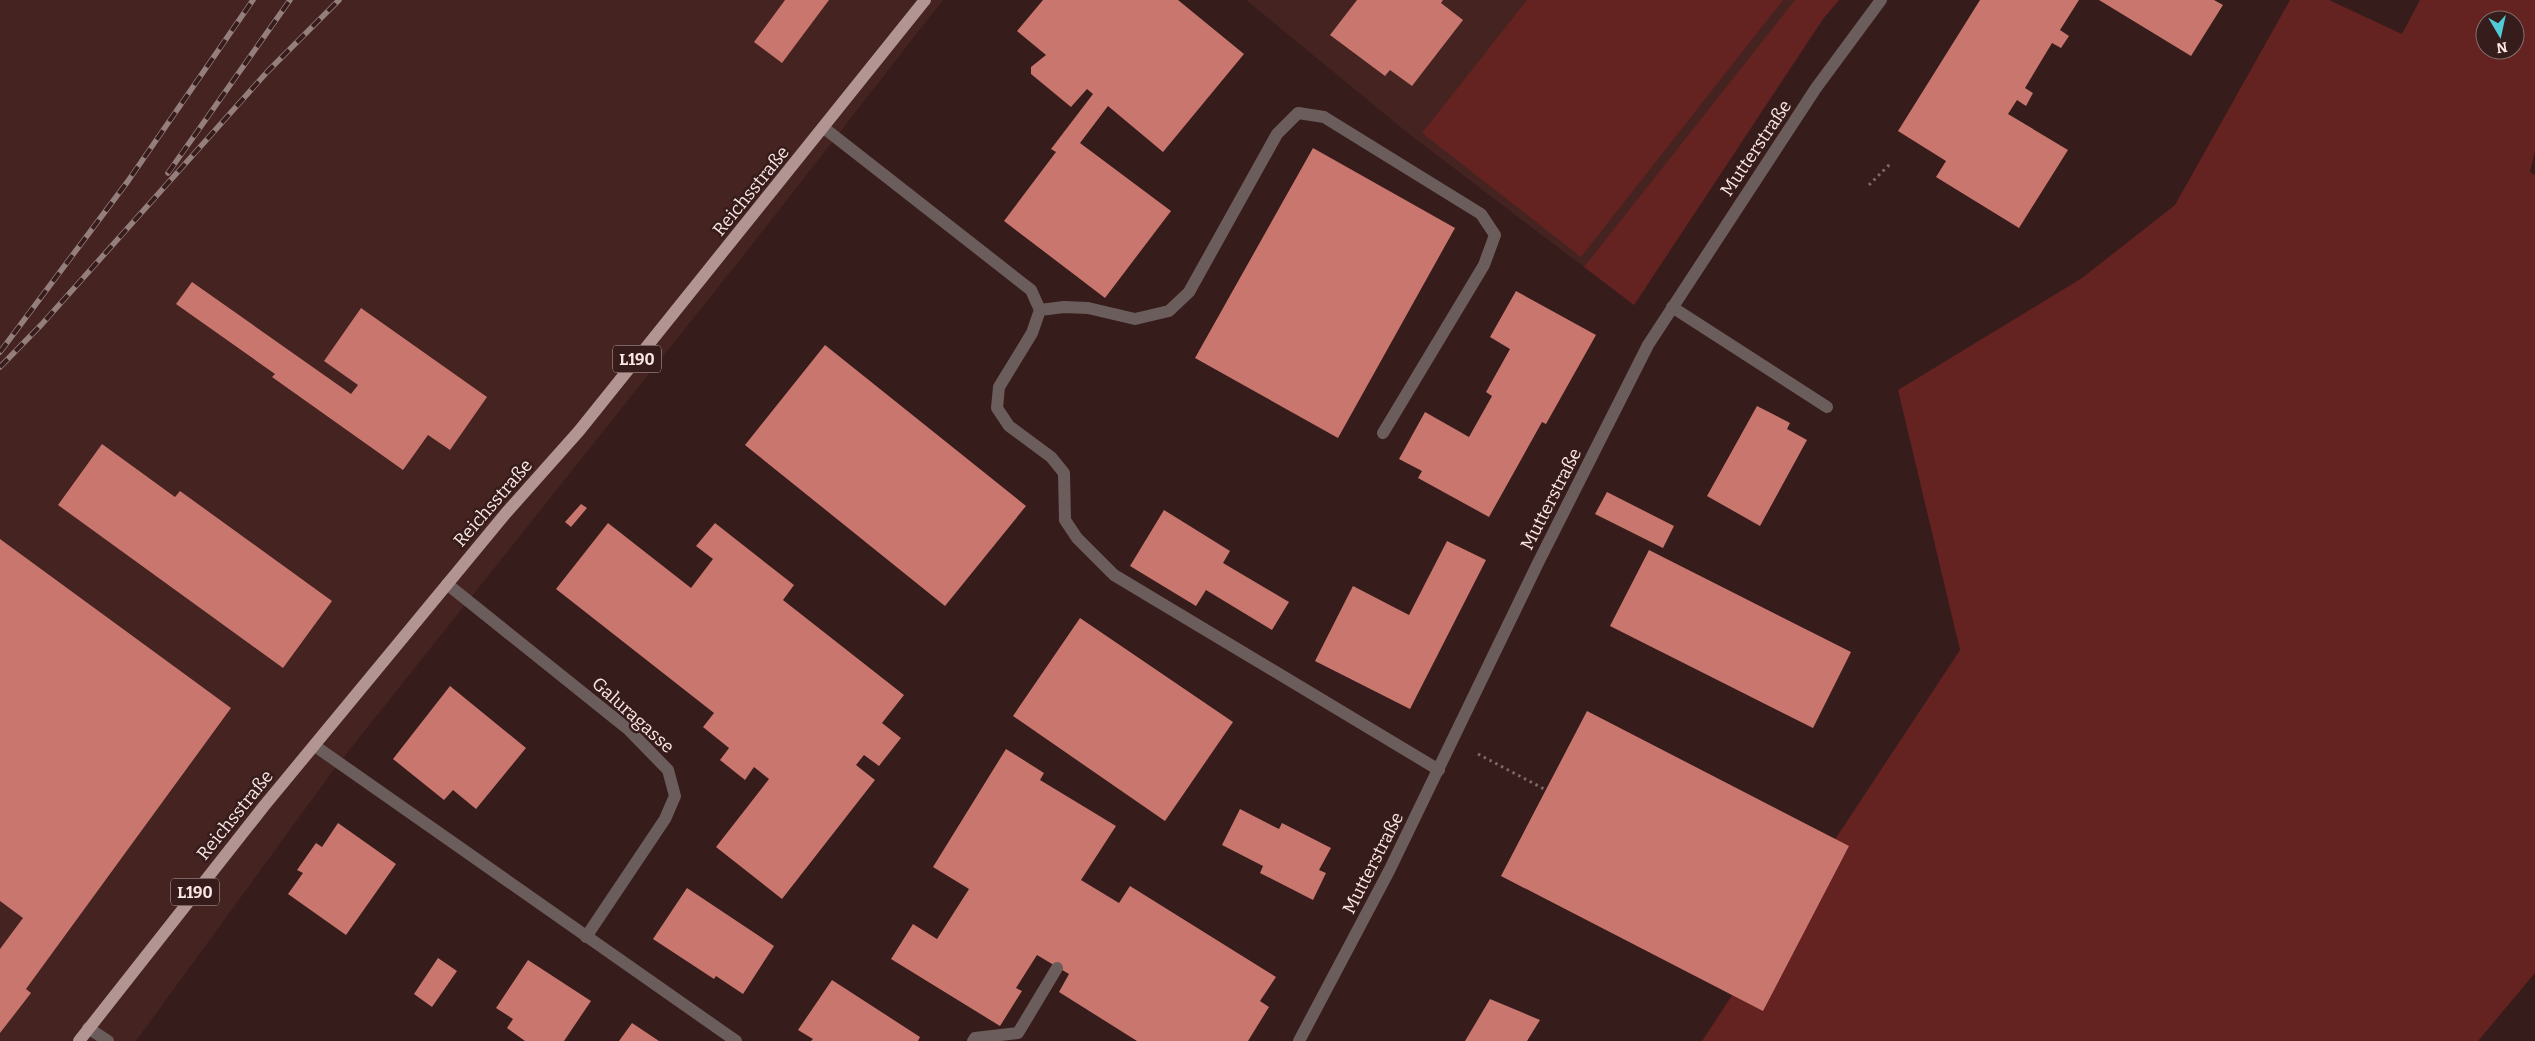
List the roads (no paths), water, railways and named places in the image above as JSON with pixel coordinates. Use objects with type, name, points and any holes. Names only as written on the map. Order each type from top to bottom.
[{"type":"main road","name":"Reichsstraße","points":[[79,1041],[355,694],[506,512],[579,432],[925,0]]},
{"type":"street","name":"Mutterstraße","points":[[1299,1041],[1389,871],[1538,563],[1648,345],[1816,88],[1881,0]]},
{"type":"street","points":[[1040,310],[1064,306],[1088,308],[1135,319],[1169,311],[1189,292],[1277,134],[1298,113],[1324,117],[1481,214],[1495,236],[1484,265],[1383,433]]},
{"type":"street","points":[[824,128],[1031,290],[1040,310],[1032,333],[999,387],[997,408],[1009,426],[1051,457],[1064,473],[1064,520],[1077,538],[1114,575],[1439,770]]},
{"type":"street","points":[[1672,307],[1827,407]]},
{"type":"street","name":"Galuragasse","points":[[446,584],[628,728],[668,770],[675,796],[666,820],[586,937]]},
{"type":"street","points":[[315,746],[736,1041]]},
{"type":"street","points":[[973,1041],[975,1038],[1018,1033],[1057,968]]},
{"type":"street","points":[[88,1028],[108,1041]]},
{"type":"railway","points":[[0,352],[128,181],[253,0]]},
{"type":"railway","points":[[168,173],[290,0]]},
{"type":"railway","points":[[0,367],[42,324],[268,71],[339,0]]}]
